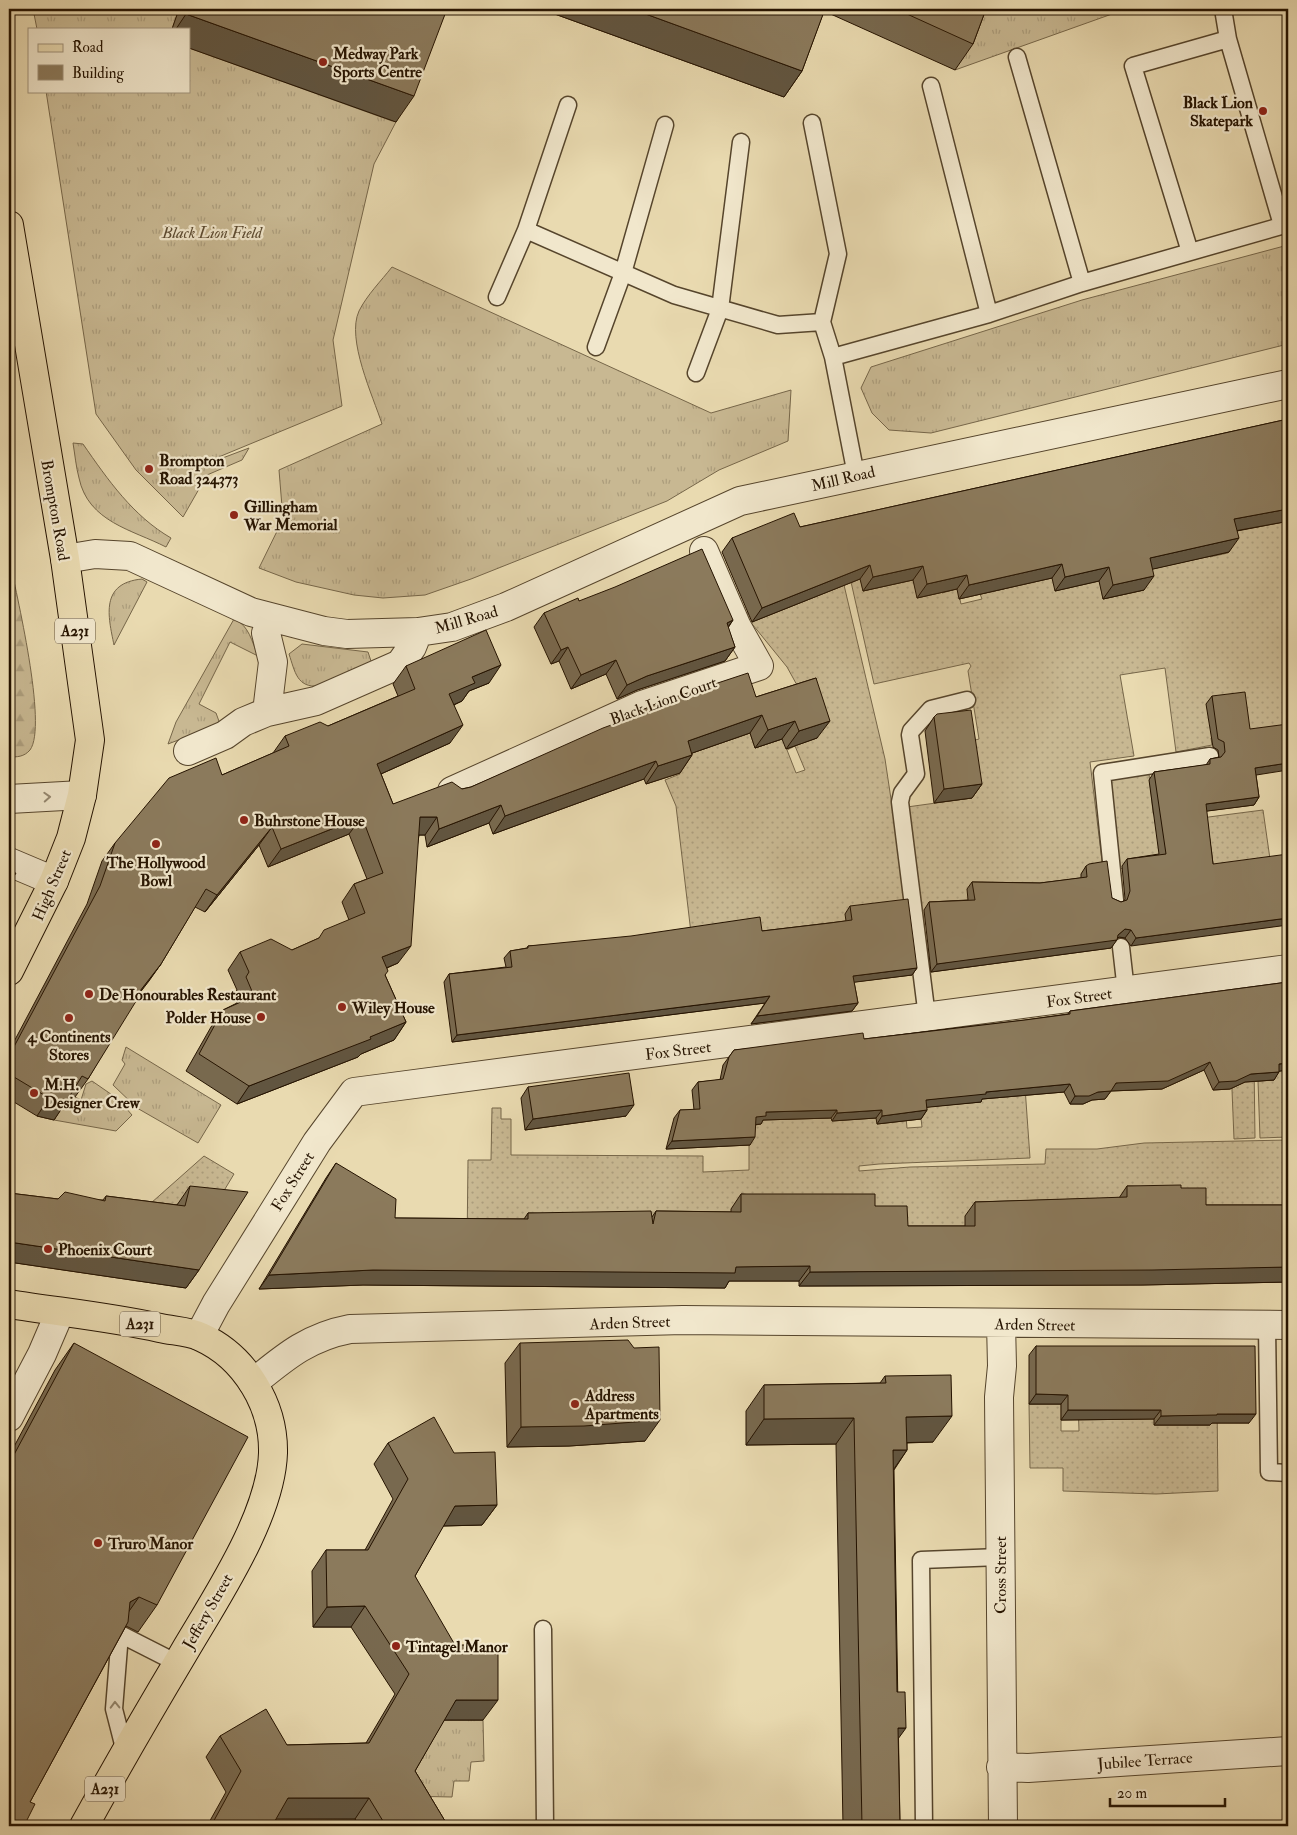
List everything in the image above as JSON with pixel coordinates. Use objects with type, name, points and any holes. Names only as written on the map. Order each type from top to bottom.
[{"type":"main road","name":"Brompton Road","points":[[9,226],[65,559],[90,740],[82,795]]},
{"type":"main road","name":"High Street","points":[[9,971],[54,880],[71,838],[82,795]]},
{"type":"main road","name":"A231","points":[[9,1304],[139,1324],[199,1336],[236,1360],[253,1383]]},
{"type":"main road","name":"Jeffery Street","points":[[84,1826],[227,1578],[266,1494],[273,1455],[272,1436],[268,1416],[253,1383]]},
{"type":"street","name":"Mill Road","points":[[65,559],[95,554],[130,556],[251,612],[324,631],[347,634],[418,632],[452,627],[506,607],[740,502],[856,475],[1288,384]]},
{"type":"street","name":"Black Lion Court","points":[[452,791],[642,705],[759,666],[737,627],[704,551]]},
{"type":"street","points":[[267,712],[273,662],[266,633],[271,618]]},
{"type":"street","name":"Mill Road","points":[[188,751],[225,735],[243,722],[267,712],[316,701],[400,664],[412,647],[418,632]]},
{"type":"street","points":[[9,799],[82,795]]},
{"type":"street","points":[[9,862],[54,880]]},
{"type":"street","name":"Fox Street","points":[[199,1336],[216,1304],[317,1142],[354,1092],[1288,969]]},
{"type":"street","points":[[9,1418],[42,1354],[60,1312]]},
{"type":"street","name":"Arden Street","points":[[253,1383],[294,1350],[316,1338],[350,1329],[684,1320],[1277,1326]]},
{"type":"street","name":"Cross Street","points":[[1001,1324],[1000,1557],[1003,1826]]},
{"type":"street","name":"Jubilee Terrace","points":[[1001,1767],[1028,1768],[1288,1751]]},
{"type":"lane","points":[[833,357],[989,314],[1082,283],[1285,225],[1228,39],[1223,9]]},
{"type":"lane","points":[[1190,252],[1133,66],[1228,39]]},
{"type":"lane","points":[[1017,57],[1082,283]]},
{"type":"lane","points":[[931,86],[989,314]]},
{"type":"lane","points":[[497,297],[526,230],[568,105]]},
{"type":"lane","points":[[812,123],[838,254],[822,322],[833,357],[856,475]]},
{"type":"lane","points":[[596,347],[622,273],[665,124]]},
{"type":"lane","points":[[696,373],[720,309],[741,142]]},
{"type":"lane","points":[[526,230],[674,295],[778,326],[822,322]]},
{"type":"lane","points":[[927,1017],[900,802],[902,793],[916,774],[911,731],[931,709],[967,700]]},
{"type":"lane","points":[[1115,900],[1102,773],[1210,756]]},
{"type":"lane","points":[[1121,947],[1126,991]]},
{"type":"lane","points":[[1277,1326],[1269,1472],[1288,1473]]},
{"type":"lane","points":[[924,1826],[921,1560],[1000,1557]]},
{"type":"lane","points":[[543,1629],[545,1826]]},
{"type":"lane","points":[[125,1752],[114,1709],[120,1634],[177,1663]]},
{"type":"green space","points":[[33,9],[179,9],[172,28],[37,28]]},
{"type":"green space","points":[[977,9],[1126,9],[955,70]]},
{"type":"green space","name":"Black Lion Field","points":[[190,48],[392,121],[397,120],[374,164],[333,340],[342,406],[209,461],[209,463],[249,448],[242,460],[207,475],[183,517],[136,470],[96,414],[46,92],[190,92]]},
{"type":"green space","points":[[1288,245],[1288,344],[931,433],[889,430],[872,413],[861,388],[871,367],[1082,300]]},
{"type":"green space","points":[[392,267],[711,413],[791,390],[788,441],[719,470],[667,501],[471,579],[425,595],[383,598],[354,595],[296,582],[259,568],[283,519],[279,470],[382,424],[362,368],[356,337],[356,323],[359,311],[366,299]]},
{"type":"green space","points":[[73,443],[83,444],[112,484],[133,508],[157,529],[171,538],[166,547],[114,523],[92,505],[84,493],[79,478]]},
{"type":"green space","points":[[1281,511],[1285,528],[1288,527],[1288,730],[1211,738],[1212,745],[1176,752],[1165,668],[1120,675],[1134,756],[1090,762],[1107,902],[972,905],[959,908],[929,924],[922,925],[907,807],[972,798],[964,743],[979,739],[968,671],[971,666],[969,663],[874,684],[849,573],[859,570],[863,591],[871,589],[908,561],[918,598],[938,576],[942,593],[953,590],[949,553],[961,604],[982,599],[980,594],[1004,589],[997,555],[1099,578],[1103,599],[1144,590],[1137,556],[1204,529],[1210,557],[1228,553],[1225,533]]},
{"type":"green space","points":[[9,558],[29,658],[35,715],[35,736],[30,750],[18,757],[9,757]]},
{"type":"green space","points":[[142,579],[147,582],[114,645],[109,612],[113,594],[119,587],[128,582]]},
{"type":"green space","points":[[844,585],[885,759],[907,906],[848,936],[825,930],[691,933],[676,806],[665,780],[680,774],[675,759],[750,733],[755,748],[792,736],[803,696],[787,667],[744,614]],"holes":[[[795,746],[805,770],[796,773],[787,750]]]},
{"type":"green space","points":[[234,619],[247,630],[258,656],[230,642],[199,704],[216,713],[220,724],[168,744],[176,722]]},
{"type":"green space","points":[[302,644],[368,652],[372,664],[319,686],[312,686],[301,682],[298,678],[289,654]]},
{"type":"green space","points":[[1149,774],[1153,812],[1191,891],[1131,867],[1119,869],[1111,779]]},
{"type":"green space","points":[[1263,810],[1271,866],[1208,872],[1201,818]]},
{"type":"green space","points":[[1270,1035],[1282,1071],[1288,1070],[1288,1137],[1260,1138],[1258,1081],[1274,1080]]},
{"type":"green space","points":[[1230,1041],[1254,1063],[1255,1138],[1234,1139]]},
{"type":"green space","points":[[126,1047],[221,1105],[198,1143],[137,1108],[113,1085],[125,1064],[122,1060]]},
{"type":"green space","points":[[1024,1073],[1030,1158],[879,1164],[859,1166],[859,1171],[910,1167],[1045,1164],[1046,1149],[1097,1149],[1144,1143],[1288,1140],[1288,1236],[467,1248],[468,1160],[491,1160],[492,1108],[501,1108],[501,1119],[511,1119],[511,1155],[703,1156],[703,1172],[749,1170],[749,1126],[760,1109],[903,1086],[907,1128],[922,1127],[919,1101],[978,1076]]},
{"type":"green space","points":[[92,1081],[118,1099],[132,1115],[116,1131],[54,1120],[69,1094],[81,1100],[86,1084]]},
{"type":"green space","points":[[204,1156],[234,1174],[219,1199],[177,1204],[156,1222],[133,1219]]},
{"type":"green space","points":[[1078,1401],[1154,1401],[1155,1425],[1210,1425],[1217,1402],[1218,1491],[1156,1494],[1063,1491],[1063,1468],[1030,1468],[1029,1404],[1061,1404],[1061,1431],[1079,1431]]},
{"type":"green space","points":[[442,1720],[483,1720],[484,1761],[471,1762],[469,1781],[454,1781],[452,1797],[404,1796],[401,1791]]},
{"type":"building","name":"Medway Park Sports Centre","points":[[188,9],[447,9],[414,96],[186,14]]},
{"type":"building","points":[[632,9],[825,9],[802,71]]},
{"type":"building","points":[[896,9],[986,9],[973,44]]},
{"type":"building","points":[[1288,419],[1288,509],[1234,519],[1239,538],[1150,558],[1154,576],[1113,585],[1109,567],[1065,577],[1062,564],[969,585],[967,575],[927,584],[923,566],[873,577],[870,565],[762,608],[732,538],[794,513],[800,527]]},
{"type":"building","points":[[702,549],[733,620],[727,623],[735,647],[647,676],[627,685],[616,660],[581,675],[568,647],[561,650],[544,613],[578,598],[579,601],[615,587]]},
{"type":"building","points":[[486,630],[501,665],[472,677],[475,683],[449,694],[463,725],[377,764],[393,804],[452,782],[462,789],[471,787],[603,728],[644,713],[642,710],[660,702],[748,673],[756,697],[816,678],[830,721],[799,731],[795,721],[768,730],[762,715],[688,741],[692,755],[658,766],[656,761],[505,816],[501,805],[439,829],[437,817],[420,817],[411,946],[382,957],[388,971],[385,975],[406,1022],[370,1037],[371,1039],[249,1086],[199,1054],[223,1010],[254,996],[246,977],[249,972],[240,952],[271,939],[292,950],[319,938],[324,930],[365,913],[354,884],[383,873],[362,817],[281,849],[272,827],[217,895],[206,889],[161,964],[133,1000],[138,998],[88,1079],[82,1076],[66,1102],[49,1098],[9,1074],[9,1056],[100,886],[115,843],[169,778],[216,758],[222,775],[289,746],[285,736],[320,722],[328,726],[415,689],[406,666]]},
{"type":"building","points":[[1245,692],[1250,729],[1288,724],[1288,763],[1255,768],[1259,797],[1206,804],[1213,864],[1288,854],[1288,918],[1136,938],[1131,930],[1125,929],[1118,935],[1117,940],[937,964],[929,902],[975,900],[972,882],[1040,883],[1087,877],[1086,866],[1107,861],[1112,898],[1121,902],[1127,900],[1130,891],[1127,859],[1166,854],[1154,772],[1210,764],[1210,759],[1221,757],[1225,752],[1224,742],[1218,739],[1212,696]]},
{"type":"building","points":[[971,710],[982,784],[944,789],[934,717],[937,714]]},
{"type":"building","points":[[9,873],[16,873],[9,885]]},
{"type":"building","points":[[908,899],[917,968],[853,976],[858,1003],[757,1016],[770,996],[457,1035],[449,974],[512,967],[510,951],[528,948],[528,946],[631,936],[760,917],[762,931],[830,923],[852,920],[850,906]]},
{"type":"building","points":[[1288,982],[1288,1063],[1279,1064],[1279,1072],[1251,1074],[1236,1081],[1219,1082],[1210,1062],[1168,1081],[1116,1083],[1111,1091],[1098,1092],[1089,1096],[1075,1096],[1070,1084],[926,1100],[927,1110],[882,1116],[882,1110],[837,1113],[837,1110],[766,1112],[766,1116],[756,1117],[755,1137],[672,1141],[680,1110],[700,1109],[698,1082],[723,1079],[729,1057],[734,1050],[863,1033],[864,1039],[1025,1020],[1070,1014],[1070,1011]]},
{"type":"building","points":[[629,1073],[634,1105],[533,1119],[528,1087]]},
{"type":"building","points":[[336,1163],[396,1199],[395,1218],[528,1219],[528,1213],[651,1211],[653,1224],[656,1211],[741,1212],[741,1194],[875,1194],[875,1206],[907,1206],[908,1226],[975,1226],[975,1202],[1127,1197],[1127,1186],[1181,1185],[1181,1188],[1206,1188],[1206,1205],[1288,1205],[1288,1267],[1153,1270],[810,1272],[810,1266],[736,1267],[735,1273],[373,1270],[269,1275]]},
{"type":"building","points":[[190,1186],[248,1192],[199,1270],[9,1242],[9,1193],[58,1199],[65,1192],[105,1201],[106,1196],[185,1206]]},
{"type":"building","points":[[9,1310],[12,1311],[9,1323]]},
{"type":"building","name":"Address Apartments","points":[[628,1340],[634,1348],[659,1347],[660,1420],[584,1426],[521,1427],[520,1343]]},
{"type":"building","name":"Truro Manor","points":[[74,1343],[248,1437],[157,1605],[139,1597],[130,1602],[128,1622],[30,1802],[35,1804],[24,1826],[9,1826],[9,1464]]},
{"type":"building","points":[[1036,1346],[1255,1346],[1256,1414],[1161,1416],[1161,1410],[1068,1410],[1068,1395],[1036,1394]]},
{"type":"building","points":[[951,1375],[952,1416],[906,1417],[907,1450],[893,1450],[897,1692],[905,1692],[906,1728],[898,1728],[900,1826],[862,1826],[854,1418],[764,1419],[764,1385],[886,1383],[885,1376]]},
{"type":"building","name":"Tintagel Manor","points":[[434,1417],[454,1453],[495,1452],[497,1505],[455,1506],[415,1576],[455,1645],[498,1645],[498,1700],[456,1700],[415,1771],[448,1826],[386,1826],[369,1798],[288,1798],[272,1826],[211,1826],[241,1771],[220,1736],[266,1709],[287,1745],[369,1743],[409,1674],[365,1606],[327,1607],[326,1550],[368,1550],[408,1479],[388,1443]]},
{"type":"place","name":"Medway Park Sports Centre","points":[[323,62]]},
{"type":"place","name":"Black Lion Skatepark","points":[[1263,111]]},
{"type":"place","name":"Brompton Road 324373","points":[[149,469]]},
{"type":"place","name":"Gillingham War Memorial","points":[[234,515]]},
{"type":"place","name":"Buhrstone House","points":[[244,820]]},
{"type":"place","name":"The Hollywood Bowl","points":[[156,844]]},
{"type":"place","name":"De Honourables Restaurant","points":[[89,994]]},
{"type":"place","name":"Wiley House","points":[[342,1007]]},
{"type":"place","name":"Polder House","points":[[261,1017]]},
{"type":"place","name":"4 Continents Stores","points":[[69,1018]]},
{"type":"place","name":"M.H. Designer Crew","points":[[34,1093]]},
{"type":"place","name":"Phoenix Court","points":[[48,1249]]},
{"type":"place","name":"Address Apartments","points":[[575,1404]]},
{"type":"place","name":"Truro Manor","points":[[98,1543]]},
{"type":"place","name":"Tintagel Manor","points":[[396,1646]]}]
